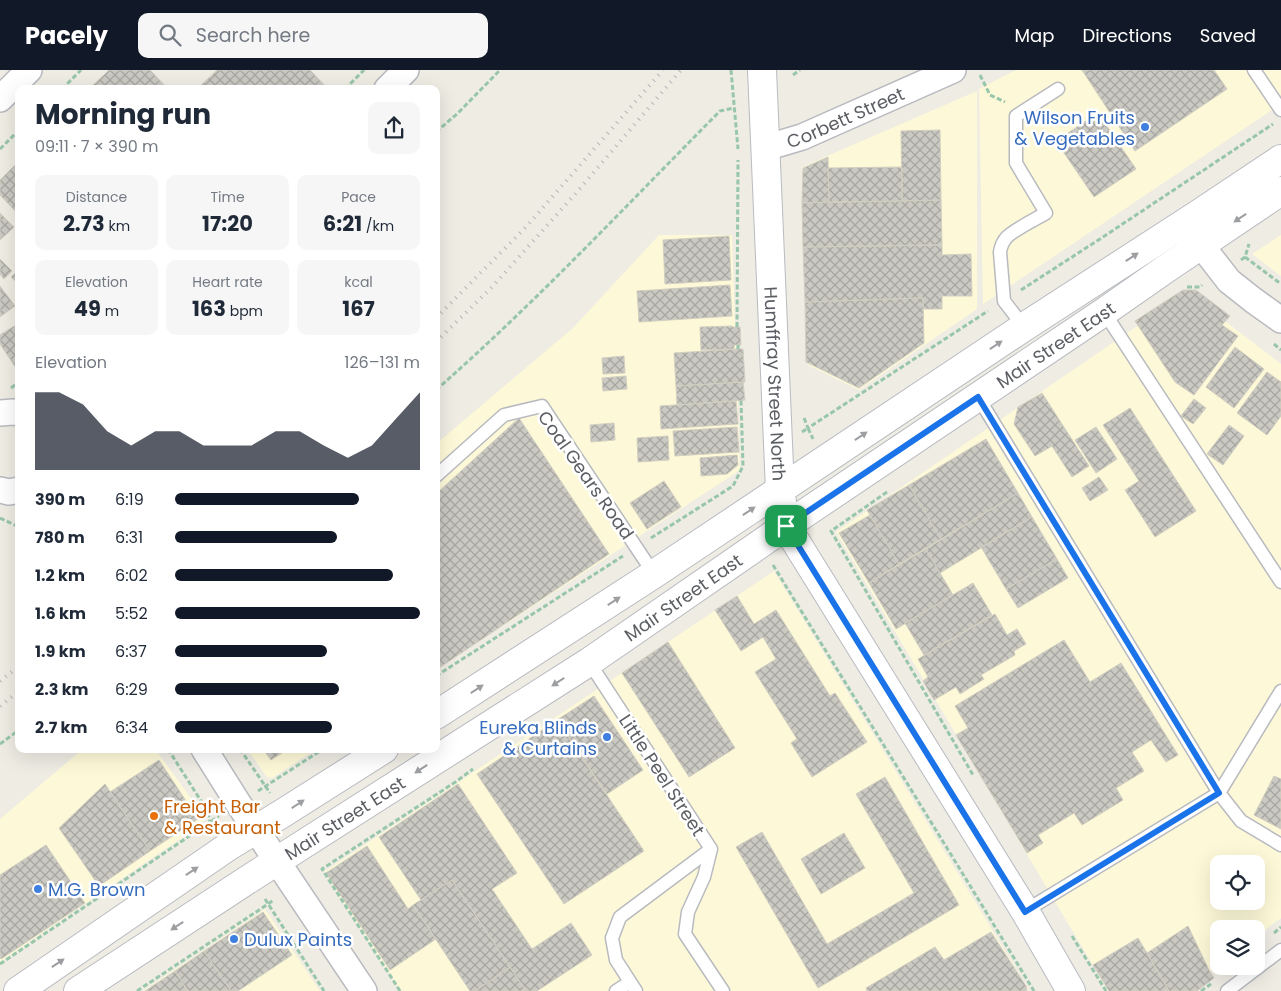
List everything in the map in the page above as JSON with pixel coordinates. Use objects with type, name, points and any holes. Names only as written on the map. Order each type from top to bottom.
[{"type":"main road","name":"Humffray Street North","points":[[762,70],[780,490],[786,526],[1025,912],[1071,991]]},
{"type":"main road","name":"Mair Street East","points":[[440,712],[654,574],[1024,327],[1281,159]]},
{"type":"main road","name":"Mair Street East","points":[[78,991],[277,861],[589,662],[786,526],[1281,191]]},
{"type":"main road","name":"Mair Street East","points":[[18,991],[229,846],[378,753]]},
{"type":"main road","name":"Humffray Street North","points":[[1049,952],[1078,991]]},
{"type":"main road","points":[[1049,952],[1062,991]]},
{"type":"street","points":[[0,99],[30,70]]},
{"type":"street","points":[[390,85],[406,70]]},
{"type":"street","name":"Corbett Street","points":[[765,148],[802,137],[953,70]]},
{"type":"street","points":[[1201,245],[1229,281],[1281,320]]},
{"type":"street","points":[[0,413],[15,412]]},
{"type":"street","points":[[0,490],[9,492],[15,491]]},
{"type":"street","points":[[206,753],[238,804],[364,991]]},
{"type":"lane","points":[[1254,70],[1281,110]]},
{"type":"lane","points":[[1024,327],[1004,301],[1000,252],[1003,242],[1009,235],[1046,213],[1016,163],[1016,116],[1058,89]]},
{"type":"lane","points":[[1104,312],[1281,582]]},
{"type":"lane","points":[[978,397],[1219,793],[1241,821],[1281,844]]},
{"type":"lane","name":"Coal Gears Road","points":[[440,472],[504,415],[542,406],[654,574]]},
{"type":"lane","name":"Little Peel Street","points":[[589,662],[711,849],[620,917],[612,938],[616,960],[633,986]]},
{"type":"lane","points":[[1025,912],[1219,793],[1281,691]]},
{"type":"lane","points":[[711,849],[704,877],[688,912],[685,934],[723,991]]},
{"type":"lane","points":[[1227,991],[1281,950]]},
{"type":"lane","points":[[616,991],[633,986]]},
{"type":"path","points":[[66,85],[81,70]]},
{"type":"path","points":[[349,85],[364,70]]},
{"type":"path","points":[[440,129],[500,70]]},
{"type":"path","points":[[731,70],[738,155],[738,327]]},
{"type":"path","points":[[793,74],[800,70]]},
{"type":"path","points":[[980,76],[990,95],[1005,102],[1016,116]]},
{"type":"path","points":[[440,386],[527,305],[720,111],[734,108]]},
{"type":"path","points":[[801,432],[1103,238],[1273,124]]},
{"type":"path","points":[[0,149],[15,134]]},
{"type":"path","points":[[1246,257],[1281,284]]},
{"type":"path","points":[[440,673],[733,486],[743,466],[741,400]]},
{"type":"path","points":[[808,428],[813,440]]},
{"type":"path","points":[[0,518],[15,525]]},
{"type":"path","points":[[831,531],[977,781]]},
{"type":"path","points":[[771,562],[1034,991]]},
{"type":"path","points":[[0,744],[15,733]]},
{"type":"path","points":[[171,753],[208,812],[209,823]]},
{"type":"path","points":[[243,753],[266,786]]},
{"type":"path","points":[[0,964],[209,823],[318,753]]},
{"type":"path","points":[[322,869],[400,991]]},
{"type":"path","points":[[138,991],[269,904],[324,991]]},
{"type":"path","points":[[1068,930],[1106,991]]},
{"type":"shaded area","points":[[1016,70],[1281,70],[1281,104],[983,304],[979,89]]},
{"type":"shaded area","points":[[977,91],[977,309],[859,390],[808,365],[802,167]]},
{"type":"shaded area","points":[[659,235],[732,235],[740,470],[440,667],[440,441],[573,328]]},
{"type":"shaded area","points":[[1281,235],[1281,276],[1252,254]]},
{"type":"shaded area","points":[[1187,292],[1281,364],[1281,918],[1265,930],[1265,920],[1210,920],[1210,972],[1185,991],[1108,991],[836,532]]},
{"type":"shaded area","points":[[774,571],[1028,991],[401,991],[324,872]]},
{"type":"shaded area","points":[[78,753],[158,753],[204,816],[202,824],[0,962],[0,819]]},
{"type":"shaded area","points":[[250,753],[310,753],[272,778],[267,777]]},
{"type":"shaded area","points":[[265,909],[320,991],[143,991]]},
{"type":"building","points":[[109,70],[150,70],[164,85],[93,85]]},
{"type":"building","points":[[217,70],[310,70],[324,85],[201,85]]},
{"type":"building","name":"Wilson Fruits & Vegetables","points":[[1082,70],[1214,70],[1227,89],[1135,151]]},
{"type":"building","points":[[1098,113],[1136,169],[1094,197],[1056,141]]},
{"type":"building","points":[[940,130],[941,200],[902,201],[901,131]]},
{"type":"building","points":[[828,157],[829,202],[802,203],[803,168]]},
{"type":"building","points":[[15,165],[15,211],[0,195],[0,180]]},
{"type":"building","points":[[902,167],[902,201],[829,202],[828,168]]},
{"type":"building","points":[[941,200],[942,245],[803,247],[802,203]]},
{"type":"building","points":[[0,213],[14,227],[0,240]]},
{"type":"building","points":[[729,236],[731,280],[665,284],[663,240]]},
{"type":"building","points":[[942,245],[942,255],[971,254],[972,296],[942,296],[942,309],[923,309],[923,298],[805,302],[803,247]]},
{"type":"building","points":[[0,259],[12,271],[4,279],[0,274]]},
{"type":"building","points":[[730,285],[732,316],[639,322],[637,291]]},
{"type":"building","points":[[0,286],[15,306],[0,317]]},
{"type":"building","points":[[1183,290],[1196,290],[1230,316],[1222,325],[1238,336],[1194,395],[1175,382],[1135,321]]},
{"type":"building","points":[[923,298],[924,343],[859,388],[806,362],[805,302]]},
{"type":"building","points":[[15,326],[15,366],[0,344],[0,335]]},
{"type":"building","points":[[700,327],[740,327],[741,345],[734,345],[734,349],[701,350]]},
{"type":"building","points":[[1235,347],[1264,369],[1234,408],[1206,387]]},
{"type":"building","points":[[743,349],[745,382],[676,386],[674,353]]},
{"type":"building","points":[[624,356],[625,373],[603,374],[602,358]]},
{"type":"building","points":[[1267,372],[1281,382],[1281,416],[1267,435],[1237,413]]},
{"type":"building","points":[[626,376],[627,389],[603,391],[602,378]]},
{"type":"building","points":[[743,382],[745,400],[677,405],[676,386]]},
{"type":"building","points":[[1042,393],[1089,466],[1072,477],[1052,446],[1035,456],[1014,424],[1018,407]]},
{"type":"building","points":[[1194,399],[1206,408],[1193,424],[1181,416]]},
{"type":"building","points":[[736,401],[738,424],[661,429],[660,406]]},
{"type":"building","points":[[1130,408],[1196,511],[1155,537],[1125,490],[1139,481],[1103,425]]},
{"type":"building","points":[[519,418],[609,554],[440,667],[440,490]]},
{"type":"building","points":[[614,423],[615,440],[591,442],[590,425]]},
{"type":"building","points":[[1229,425],[1244,436],[1223,465],[1207,454]]},
{"type":"building","points":[[737,427],[739,452],[675,456],[673,431]]},
{"type":"building","points":[[1096,427],[1117,459],[1096,473],[1075,440]]},
{"type":"building","points":[[668,436],[669,460],[638,462],[637,438]]},
{"type":"building","points":[[986,439],[1018,493],[941,539],[909,485]]},
{"type":"building","points":[[737,455],[738,465],[727,474],[701,476],[700,458]]},
{"type":"building","points":[[1099,477],[1108,490],[1090,501],[1082,488]]},
{"type":"building","points":[[664,481],[681,507],[647,529],[630,503]]},
{"type":"building","points":[[909,485],[941,539],[899,564],[867,510]]},
{"type":"building","points":[[1018,493],[1032,517],[940,573],[926,549]]},
{"type":"building","points":[[870,515],[899,564],[869,583],[839,533]]},
{"type":"building","points":[[1032,517],[1057,559],[1006,589],[981,547]]},
{"type":"building","points":[[926,549],[953,595],[896,629],[869,583]]},
{"type":"building","points":[[1057,559],[1068,578],[1018,608],[1006,589]]},
{"type":"building","points":[[973,583],[992,615],[924,655],[905,623]]},
{"type":"building","points":[[737,596],[754,624],[776,610],[830,696],[835,693],[867,742],[812,777],[791,743],[797,739],[755,672],[776,659],[763,637],[741,651],[715,610]]},
{"type":"building","points":[[995,614],[1007,635],[1017,629],[1026,644],[1014,651],[1015,655],[981,675],[984,679],[960,694],[956,687],[934,700],[923,681],[928,677],[918,659]]},
{"type":"building","points":[[1064,640],[1090,682],[1121,663],[1178,755],[1166,762],[1151,740],[1132,752],[1144,771],[1116,788],[1123,800],[1082,825],[1074,813],[1038,835],[1043,843],[1027,853],[956,735],[968,728],[955,706]]},
{"type":"building","points":[[668,642],[735,748],[689,777],[622,673]]},
{"type":"building","points":[[594,696],[643,770],[607,794],[557,720]]},
{"type":"building","points":[[557,720],[644,851],[564,904],[477,774]]},
{"type":"building","points":[[266,753],[282,753],[271,760]]},
{"type":"building","points":[[159,760],[198,819],[150,851],[110,792]]},
{"type":"building","points":[[1274,776],[1281,779],[1281,829],[1254,815]]},
{"type":"building","points":[[885,777],[959,905],[818,988],[736,847],[762,832],[827,944],[914,893],[856,794]]},
{"type":"building","points":[[105,784],[150,851],[99,886],[59,828]]},
{"type":"building","points":[[458,784],[517,873],[492,889],[532,949],[571,923],[592,955],[537,991],[526,991],[452,880],[421,900],[379,837]]},
{"type":"building","points":[[844,833],[865,868],[821,894],[801,859]]},
{"type":"building","name":"M.G. Brown","points":[[46,845],[85,903],[1,959],[0,875]]},
{"type":"building","points":[[367,846],[408,909],[413,905],[436,939],[390,970],[326,873]]},
{"type":"building","points":[[452,880],[510,967],[475,991],[470,991],[413,905]]},
{"type":"building","points":[[263,912],[292,955],[238,991],[231,991],[204,951]]},
{"type":"building","points":[[1188,926],[1210,975],[1214,978],[1197,991],[1169,991],[1147,953]]},
{"type":"building","points":[[991,932],[1026,986],[1027,991],[867,991],[866,988],[935,947],[944,960]]},
{"type":"building","points":[[1138,938],[1169,991],[1109,991],[1093,965]]},
{"type":"building","points":[[204,951],[231,991],[188,991],[175,971]]},
{"type":"building","points":[[510,967],[526,991],[475,991]]},
{"type":"building","points":[[175,971],[188,991],[145,991]]},
{"type":"railway","points":[[440,314],[526,227],[663,70]]},
{"type":"railway","points":[[440,338],[493,286],[577,192],[681,70]]},
{"type":"railway","points":[[0,681],[15,669]]},
{"type":"railway","points":[[0,706],[15,694]]},
{"type":"place","name":"Wilson Fruits & Vegetables","points":[[1145,127]]},
{"type":"place","name":"Eureka Blinds & Curtains","points":[[607,737]]},
{"type":"place","name":"Freight Bar & Restaurant","points":[[154,816]]},
{"type":"place","name":"M.G. Brown","points":[[38,889]]},
{"type":"place","name":"Dulux Paints","points":[[234,939]]},
{"type":"route","points":[[978,397],[1219,793],[1025,912],[786,526],[978,397]]}]
